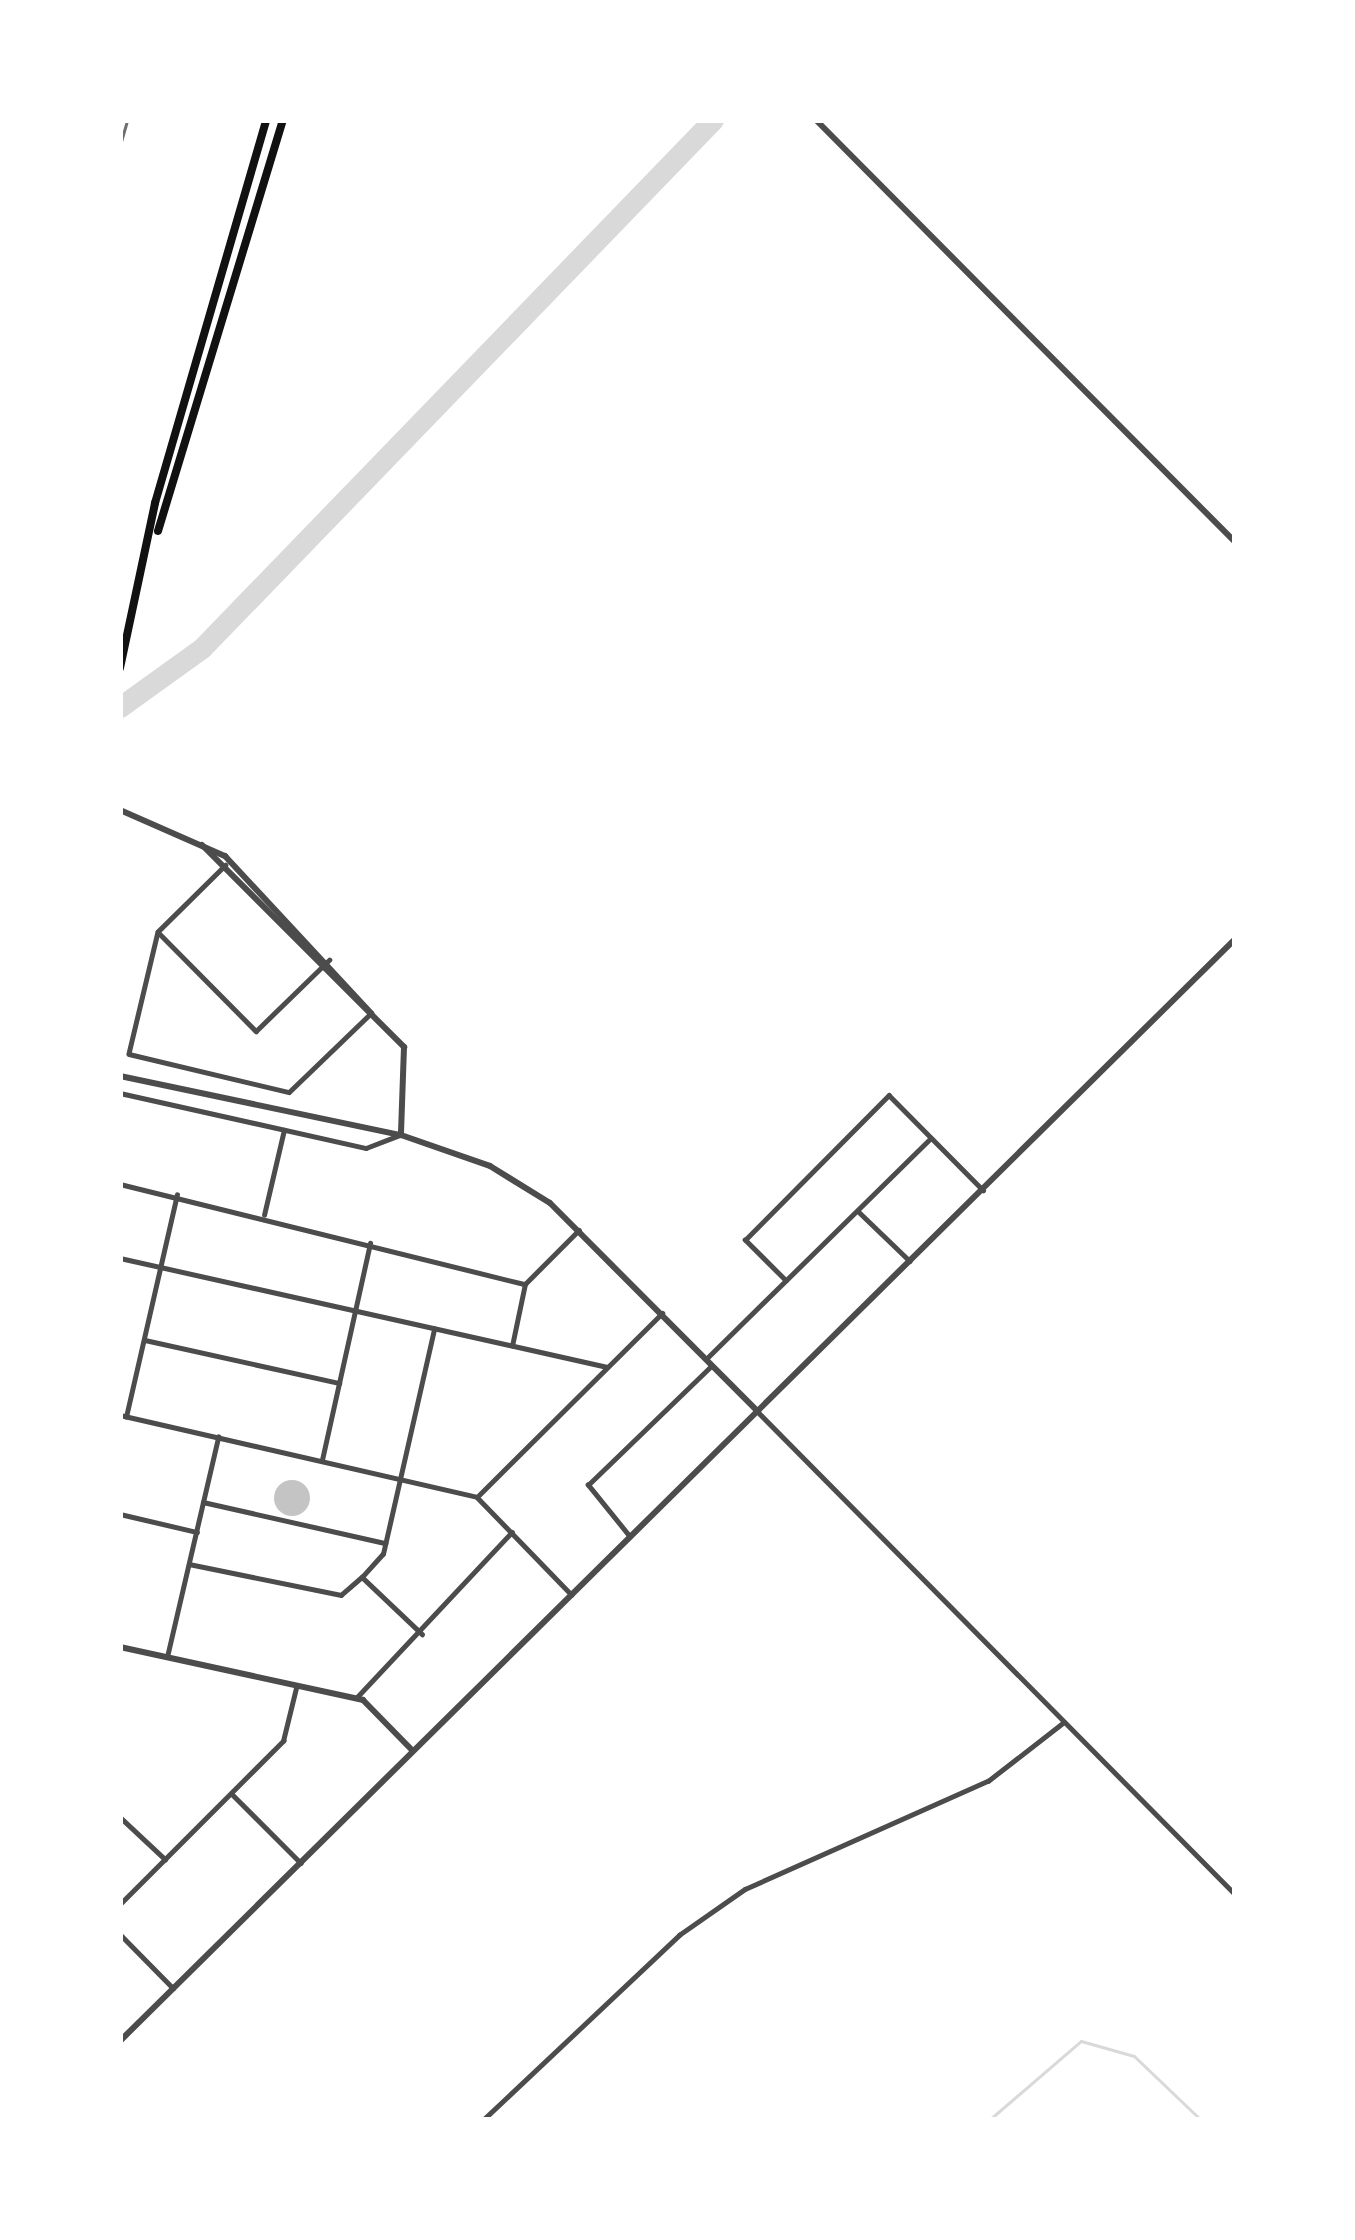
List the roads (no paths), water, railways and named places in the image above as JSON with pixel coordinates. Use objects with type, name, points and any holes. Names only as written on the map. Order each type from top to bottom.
[{"type":"main road","points":[[156,534],[155,503],[266,120]]},
{"type":"main road","points":[[121,665],[156,534],[283,120]]},
{"type":"street","points":[[816,120],[1235,542]]},
{"type":"street","points":[[120,810],[230,862],[329,959],[410,1057],[401,1135]]},
{"type":"street","points":[[202,845],[320,968],[371,1013]]},
{"type":"street","points":[[230,862],[158,932],[129,1054],[289,1091],[371,1013]]},
{"type":"street","points":[[158,932],[256,1031],[329,959]]},
{"type":"street","points":[[120,2041],[1235,939]]},
{"type":"street","points":[[120,1076],[401,1135],[490,1166],[579,1230],[1235,1894]]},
{"type":"street","points":[[120,1093],[366,1148],[401,1135]]},
{"type":"street","points":[[786,1281],[745,1240],[890,1095],[983,1190]]},
{"type":"street","points":[[264,1215],[284,1130]]},
{"type":"street","points":[[630,1537],[588,1485],[931,1138]]},
{"type":"street","points":[[120,1184],[264,1215],[525,1283]]},
{"type":"street","points":[[177,1195],[123,1416],[477,1497],[572,1595]]},
{"type":"street","points":[[858,1211],[910,1262]]},
{"type":"street","points":[[512,1346],[525,1283],[579,1230]]},
{"type":"street","points":[[322,1460],[370,1241]]},
{"type":"street","points":[[120,1258],[608,1367]]},
{"type":"street","points":[[477,1497],[662,1313]]},
{"type":"street","points":[[189,1564],[341,1595],[362,1577],[386,1544],[434,1329]]},
{"type":"street","points":[[144,1340],[339,1383]]},
{"type":"street","points":[[167,1657],[218,1437]]},
{"type":"street","points":[[203,1502],[386,1544]]},
{"type":"street","points":[[120,1514],[197,1532]]},
{"type":"street","points":[[354,1700],[422,1634],[512,1532]]},
{"type":"street","points":[[362,1577],[422,1634]]},
{"type":"street","points":[[120,1647],[354,1700],[413,1750]]},
{"type":"street","points":[[120,1904],[283,1741],[296,1688]]},
{"type":"street","points":[[483,2120],[680,1935],[745,1889],[988,1781],[1064,1722]]},
{"type":"street","points":[[233,1794],[301,1863]]},
{"type":"street","points":[[120,1817],[165,1859]]},
{"type":"street","points":[[120,1934],[173,1988]]},
{"type":"waterway","points":[[120,707],[202,648],[713,120]]},
{"type":"waterway","points":[[989,2120],[1081,2041],[1134,2056],[1201,2120]]},
{"type":"railway","points":[[120,145],[127,120]]}]
